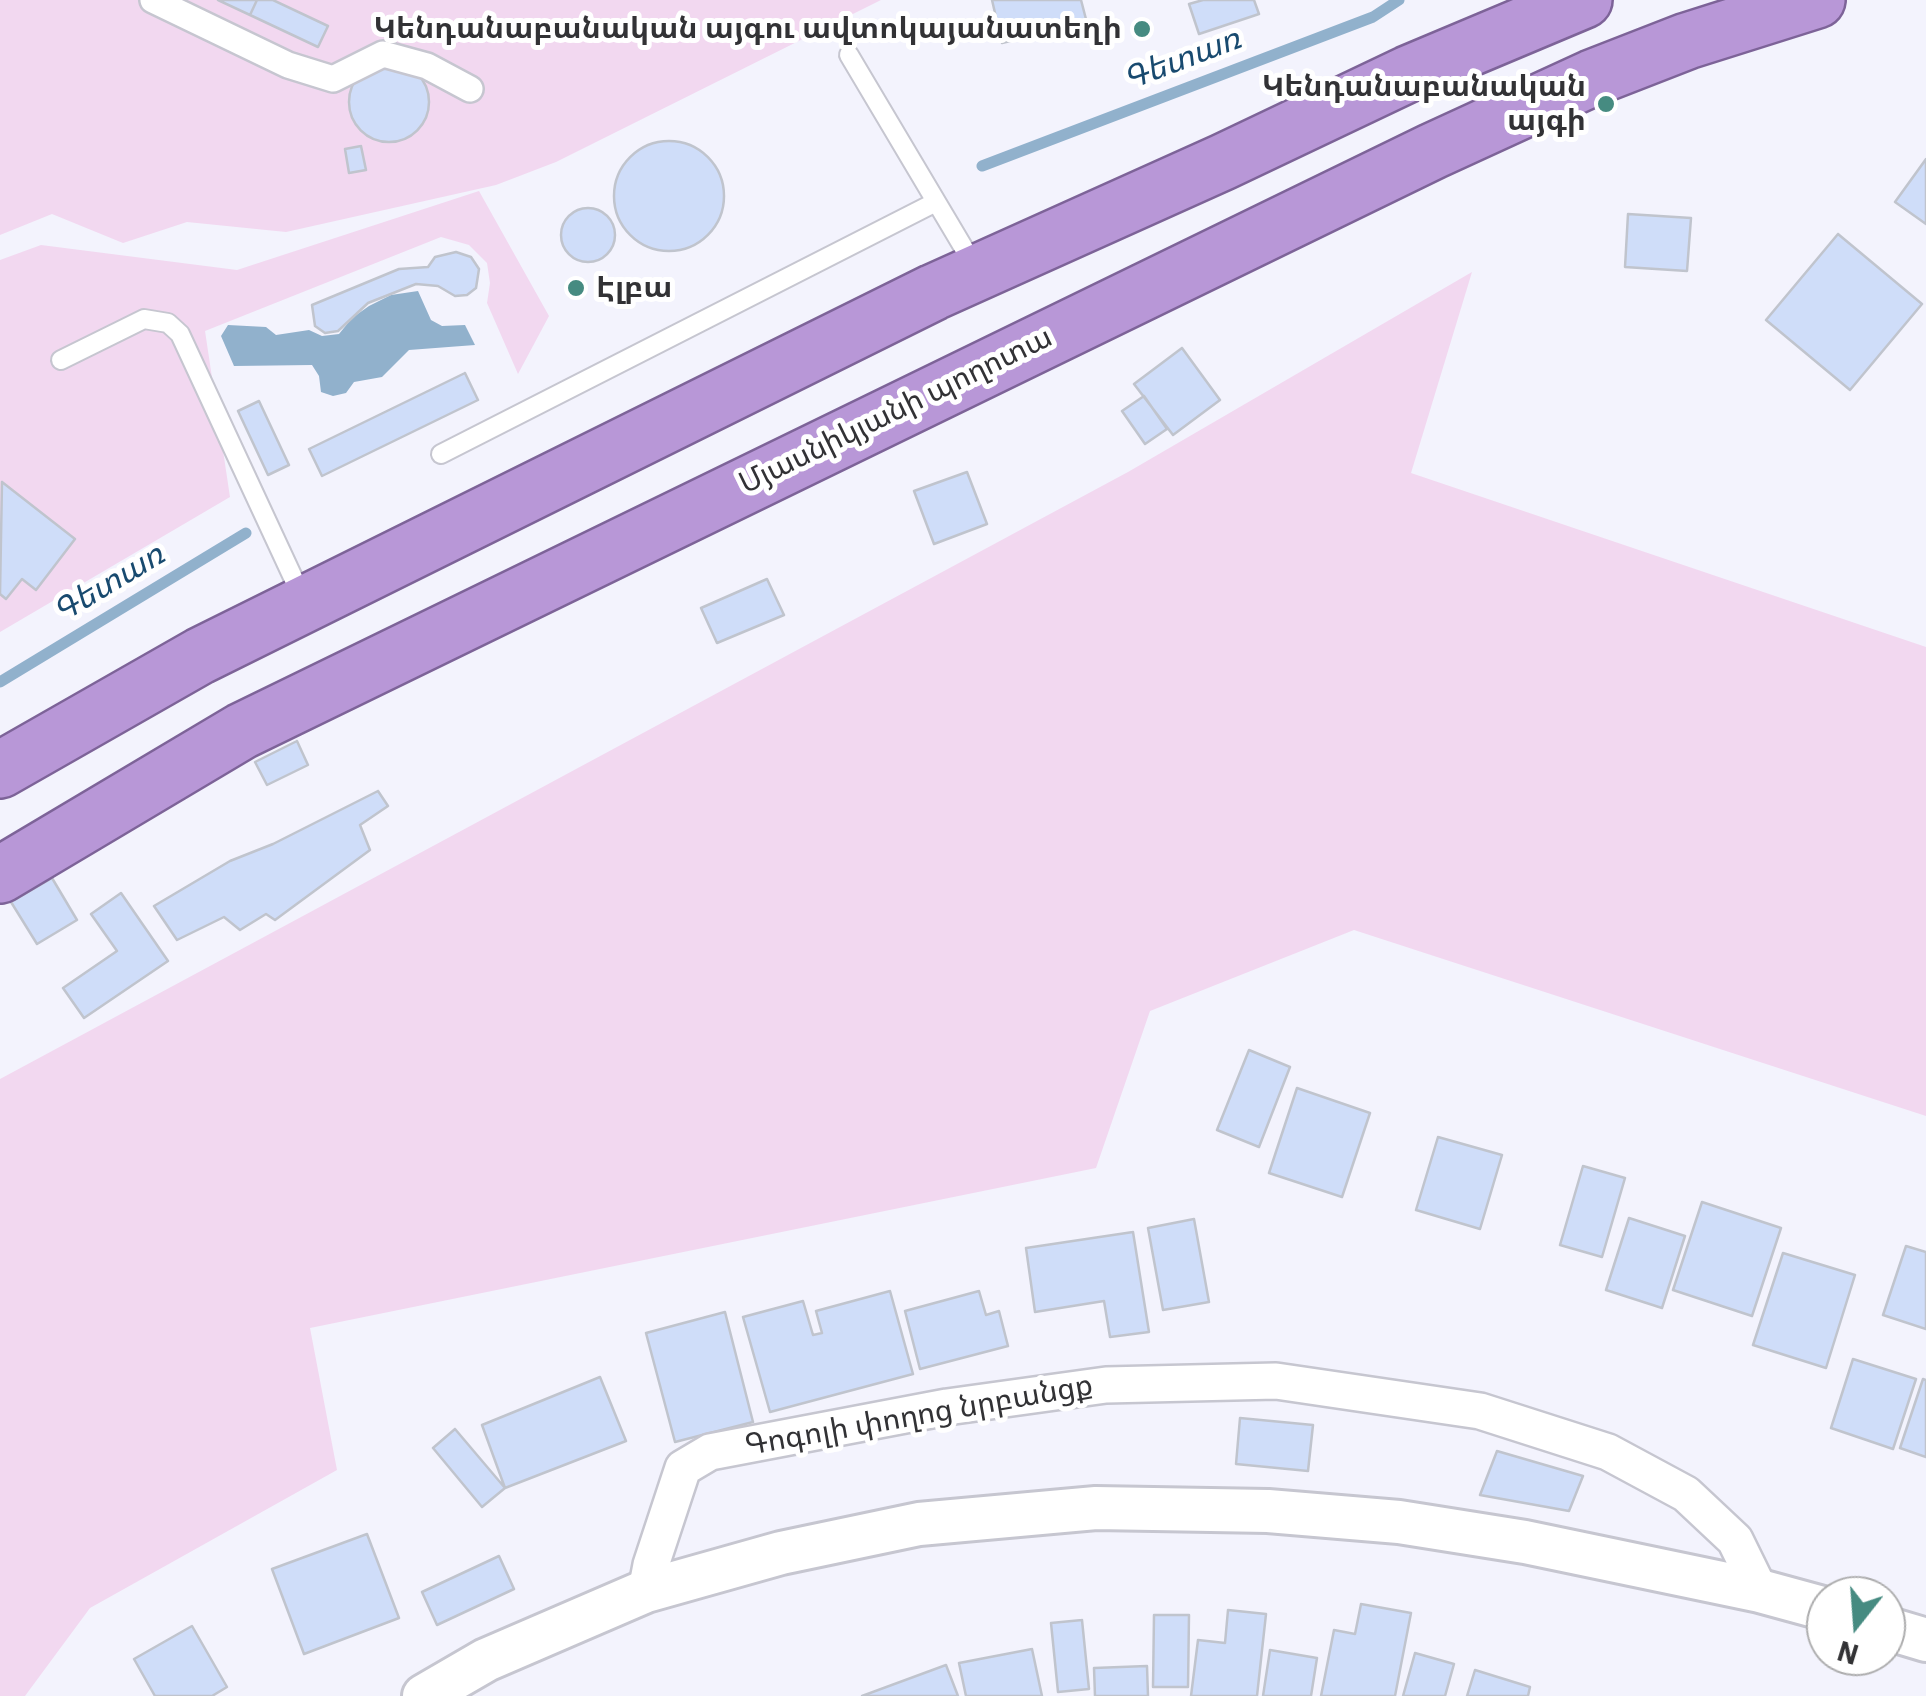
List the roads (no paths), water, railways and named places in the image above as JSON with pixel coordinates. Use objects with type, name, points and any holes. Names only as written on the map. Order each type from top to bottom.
[{"type":"highway","points":[[0,770],[200,656],[978,272],[1408,74],[1584,0]]},
{"type":"highway","name":"Մյասնիկյանի պողոտա","points":[[0,875],[242,731],[1433,151],[1592,78],[1817,0]]},
{"type":"street","points":[[153,0],[288,64],[334,79],[382,54],[427,66],[470,89]]},
{"type":"street","name":"Գոգոլի փողոց նրբանցք","points":[[646,1591],[684,1468],[710,1452],[946,1407],[1106,1385],[1276,1381],[1480,1411],[1608,1452],[1686,1494],[1735,1540],[1760,1590]]},
{"type":"street","points":[[424,1696],[486,1660],[646,1591],[780,1554],[919,1524],[1096,1508],[1268,1512],[1399,1522],[1525,1542],[1760,1590],[1806,1603]]},
{"type":"lane","points":[[849,55],[978,272]]},
{"type":"lane","points":[[441,454],[936,202]]},
{"type":"lane","points":[[61,360],[144,320],[168,323],[180,334],[306,604]]},
{"type":"water","points":[[418,291],[431,320],[442,326],[465,325],[475,345],[409,350],[382,377],[354,382],[346,393],[333,396],[321,392],[319,376],[312,365],[234,366],[221,336],[228,325],[266,327],[276,335],[309,330],[322,336],[339,334],[369,306],[391,295]]},
{"type":"waterway","name":"Գետառ","points":[[982,166],[1373,17],[1399,0]]},
{"type":"waterway","name":"Գետառ","points":[[0,682],[246,533]]},
{"type":"place","name":"Կենդանաբանական այգու ավտոկայանատեղի","points":[[1142,29]]},
{"type":"place","name":"Կենդանաբանական այգի","points":[[1606,104]]},
{"type":"place","name":"Էլբա","points":[[576,288]]}]
